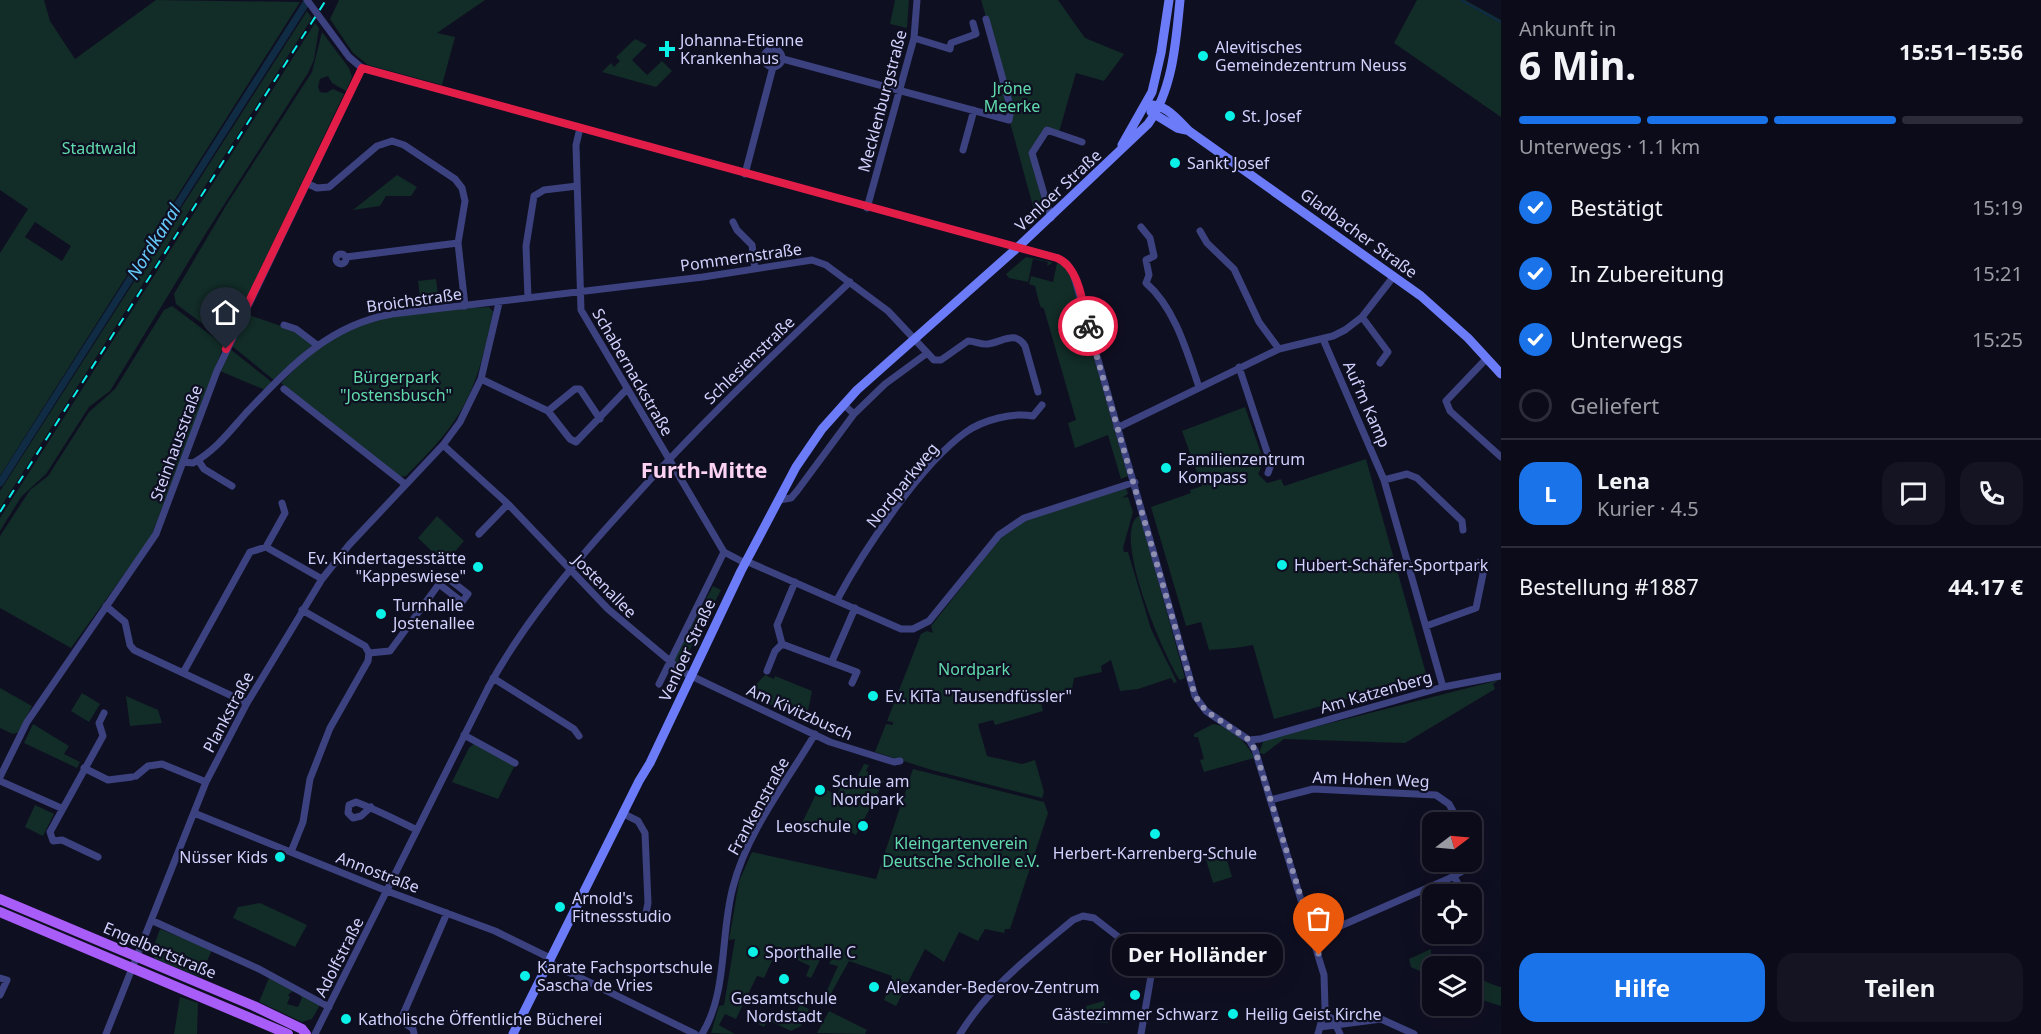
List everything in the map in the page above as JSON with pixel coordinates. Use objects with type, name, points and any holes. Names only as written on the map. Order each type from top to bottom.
[{"type":"main road","points":[[1171,0],[1176,30]]},
{"type":"main road","name":"Venloer Straße","points":[[1114,157],[1146,105],[1155,81],[1171,0]]},
{"type":"main road","points":[[1176,30],[1180,0]]},
{"type":"main road","name":"Venloer Straße","points":[[513,1034],[692,677],[746,562],[796,467],[843,404],[1050,218],[1154,115],[1169,74],[1176,30]]},
{"type":"main road","points":[[1146,105],[1159,105]]},
{"type":"main road","points":[[1146,105],[1154,115]]},
{"type":"main road","name":"Gladbacher Straße","points":[[1159,105],[1189,131],[1394,276],[1443,315],[1501,374]]},
{"type":"main road","name":"Gladbacher Straße","points":[[1154,115],[1189,131]]},
{"type":"main road","name":"Engelbertstraße","points":[[0,899],[254,1006],[302,1029],[306,1034]]},
{"type":"main road","name":"Engelbertstraße","points":[[0,912],[288,1034]]},
{"type":"street","points":[[306,0],[349,57],[362,68],[1062,260],[1071,268],[1135,482],[1195,696],[1206,711],[1249,740],[1255,750],[1324,975],[1324,1014],[1319,1030]]},
{"type":"street","name":"Mecklenburgstraße","points":[[867,208],[914,38],[917,0]]},
{"type":"street","points":[[773,67],[765,60],[768,51],[779,51],[783,59],[1009,120],[1011,109],[986,19]]},
{"type":"street","points":[[914,38],[950,49],[951,43],[976,34],[974,23]]},
{"type":"street","points":[[773,67],[779,65],[783,59]]},
{"type":"street","points":[[745,174],[773,67]]},
{"type":"street","name":"Steinhausstraße","points":[[0,777],[27,722],[156,534],[217,370],[362,68]]},
{"type":"street","points":[[963,150],[974,110]]},
{"type":"street","name":"Schabernackstraße","points":[[580,128],[576,145],[581,310],[626,390],[724,552]]},
{"type":"street","points":[[1050,218],[1032,153],[1047,130],[1082,142]]},
{"type":"street","points":[[306,183],[317,188],[329,187],[386,141],[398,143],[455,178],[462,188],[465,201],[458,243],[465,306]]},
{"type":"street","points":[[528,298],[526,246],[534,196],[544,190],[577,186]]},
{"type":"street","points":[[733,222],[736,230],[752,244],[755,268]]},
{"type":"street","points":[[1141,227],[1150,238],[1154,256],[1146,260],[1149,275],[1146,283],[1159,297],[1174,323],[1199,387]]},
{"type":"street","points":[[1200,231],[1207,243],[1234,269],[1259,322],[1279,349]]},
{"type":"street","points":[[346,257],[458,243]]},
{"type":"street","name":"Pommernstraße","points":[[579,292],[816,260],[888,311],[914,340]]},
{"type":"street","points":[[1117,428],[1279,349],[1323,339],[1345,330],[1362,317],[1394,276]]},
{"type":"street","name":"Schlesienstraße","points":[[493,678],[570,570],[668,459],[850,282]]},
{"type":"street","name":"Broichstraße","points":[[183,462],[193,463],[224,440],[245,415],[317,345],[340,330],[372,317],[579,292]]},
{"type":"street","name":"Plankstraße","points":[[106,1034],[134,969],[206,782],[247,703],[322,579],[355,538],[443,445],[468,408],[481,380],[499,303]]},
{"type":"street","points":[[1362,317],[1388,352],[1380,363]]},
{"type":"street","points":[[284,325],[296,329],[317,345]]},
{"type":"street","name":"Venloer Straße","points":[[779,500],[790,498],[797,491],[854,414],[900,371],[915,364],[926,354],[938,361],[968,341],[987,344],[1017,337],[1025,346],[1038,392]]},
{"type":"street","name":"Auf'm Kamp","points":[[1323,339],[1384,480],[1443,687]]},
{"type":"street","points":[[914,340],[926,354]]},
{"type":"street","points":[[1487,358],[1446,400],[1450,411],[1501,457]]},
{"type":"street","points":[[1239,367],[1271,464],[1268,473]]},
{"type":"street","points":[[481,380],[548,411],[570,439],[576,442],[626,390]]},
{"type":"street","points":[[284,389],[405,484]]},
{"type":"street","points":[[548,411],[575,390],[580,389],[600,419]]},
{"type":"street","points":[[843,404],[854,414]]},
{"type":"street","name":"Nordparkweg","points":[[837,600],[849,577],[905,497],[957,440],[979,425],[1019,414],[1033,416],[1042,405]]},
{"type":"street","name":"Jostenallee","points":[[443,445],[508,504],[608,609],[670,662],[692,677]]},
{"type":"street","points":[[198,460],[204,469],[232,486]]},
{"type":"street","points":[[1384,480],[1402,475],[1417,478],[1462,521],[1462,530]]},
{"type":"street","points":[[724,552],[901,629],[914,629],[927,622],[999,535],[1011,525],[1024,518],[1135,482]]},
{"type":"street","points":[[266,547],[285,513],[282,503]]},
{"type":"street","points":[[479,534],[508,504]]},
{"type":"street","points":[[183,673],[245,557],[254,549],[266,547],[322,579]]},
{"type":"street","name":"Venloer Straße","points":[[659,684],[724,552]]},
{"type":"street","points":[[1426,626],[1476,608],[1480,601],[1483,574],[1480,562]]},
{"type":"street","points":[[782,644],[777,625],[795,582]]},
{"type":"street","points":[[369,653],[390,651],[439,584]]},
{"type":"street","points":[[106,606],[125,622],[132,648],[247,703]]},
{"type":"street","points":[[832,661],[855,608]]},
{"type":"street","points":[[291,852],[303,822],[307,791],[316,762],[337,712],[368,661],[369,653],[364,646],[302,610]]},
{"type":"street","points":[[782,644],[857,672],[852,683]]},
{"type":"street","points":[[767,671],[775,651],[782,644]]},
{"type":"street","name":"Am Katzenberg","points":[[1249,740],[1260,739],[1443,687],[1501,676]]},
{"type":"street","name":"Am Kivitzbusch","points":[[692,677],[815,734],[862,753],[894,762],[900,761]]},
{"type":"street","points":[[493,678],[574,729],[579,736]]},
{"type":"street","name":"Adolfstraße","points":[[315,1034],[493,678]]},
{"type":"street","points":[[98,857],[62,840],[53,841],[50,832],[61,808],[103,736],[99,723],[104,713]]},
{"type":"street","name":"Frankenstraße","points":[[702,1034],[716,998],[729,901],[738,868],[752,838],[815,734]]},
{"type":"street","points":[[464,735],[515,763]]},
{"type":"street","points":[[1255,750],[1260,739]]},
{"type":"street","points":[[84,768],[108,780],[134,776],[148,766],[162,764],[206,782]]},
{"type":"street","points":[[0,781],[61,808]]},
{"type":"street","name":"Am Hohen Weg","points":[[1270,800],[1313,789],[1436,795],[1449,804],[1453,812]]},
{"type":"street","points":[[371,807],[417,830]]},
{"type":"street","name":"Annostraße","points":[[194,813],[447,913],[549,960],[695,1034]]},
{"type":"street","points":[[622,813],[638,821],[645,833],[648,903],[646,913]]},
{"type":"street","points":[[1315,943],[1322,934],[1460,872]]},
{"type":"street","points":[[1454,876],[1458,884]]},
{"type":"street","points":[[414,1034],[413,1029],[403,1022],[402,1017],[447,913]]},
{"type":"street","points":[[960,1034],[975,1009],[998,984],[1073,920],[1083,916],[1094,918],[1148,960],[1151,976],[1141,1034]]},
{"type":"street","name":"Engelbertstraße","points":[[153,921],[259,969],[329,1007]]},
{"type":"street","points":[[1312,933],[1322,934]]},
{"type":"street","points":[[0,978],[7,980],[0,995]]},
{"type":"street","points":[[1324,1014],[1330,1016],[1336,1023],[1340,1034]]},
{"type":"street","points":[[1319,1030],[1336,1023],[1381,1019],[1414,1034]]},
{"type":"street","points":[[1393,1034],[1394,1023]]},
{"type":"green space","name":"Stadtwald","points":[[0,0],[44,0],[50,21],[75,59],[156,0],[300,2],[0,476],[0,253],[28,209],[0,190]],"holes":[[[35,222],[71,246],[62,261],[25,237]]]},
{"type":"green space","points":[[339,0],[485,0],[437,33],[455,37],[442,85],[368,65],[353,53],[330,19]]},
{"type":"green space","points":[[895,0],[909,0],[907,28],[890,24]]},
{"type":"green space","name":"Jröne Meerke","points":[[981,0],[1058,0],[1085,38],[1124,54],[1104,81],[1076,73],[1059,132],[1046,129],[1029,151],[1042,200],[1034,210],[1008,115],[991,109],[1002,72]]},
{"type":"green space","points":[[1417,0],[1465,0],[1501,20],[1501,117],[1394,43]]},
{"type":"green space","points":[[307,11],[312,18],[0,508],[0,491]]},
{"type":"green space","points":[[315,23],[319,28],[314,60],[308,73],[206,233],[110,391],[89,407],[46,474],[21,497],[0,531],[0,518]]},
{"type":"green space","points":[[322,32],[349,68],[352,77],[346,91],[332,83],[328,76],[320,79],[318,87],[320,92],[326,93],[333,89],[344,94],[226,341],[176,304],[174,294],[227,204],[312,72]]},
{"type":"green space","points":[[635,39],[647,45],[632,60],[647,75],[662,61],[672,71],[656,87],[602,72],[611,63],[614,67],[620,61],[616,57]]},
{"type":"green space","points":[[397,175],[417,187],[411,196],[386,196],[380,206],[353,210]]},
{"type":"green space","points":[[1026,257],[1052,262],[1052,263],[1047,266],[1048,262],[1033,259],[1028,282],[1009,278],[1006,274]]},
{"type":"green space","points":[[1057,263],[1065,267],[1070,275],[1128,476],[1121,479],[1108,435],[1075,448],[1068,423],[1076,420],[1044,309],[1040,306],[1035,286],[1029,284],[1031,276],[1053,282]]},
{"type":"green space","points":[[436,279],[439,302],[421,304],[418,281]]},
{"type":"green space","points":[[172,306],[224,345],[151,537],[71,648],[0,608],[0,536],[30,490],[48,476],[89,412],[115,389],[164,310]]},
{"type":"green space","name":"Bürgerpark \"Jostensbusch\"","points":[[489,307],[493,312],[487,340],[481,364],[466,402],[443,437],[406,476],[399,477],[281,383],[324,343],[356,326],[374,320],[413,313]]},
{"type":"green space","points":[[246,314],[293,330],[312,345],[275,381],[232,346]]},
{"type":"green space","points":[[230,349],[273,383],[265,390],[220,371]]},
{"type":"green space","name":"Hubert-Schäfer-Sportpark","points":[[1245,407],[1264,462],[1258,474],[1267,483],[1281,479],[1284,486],[1366,459],[1427,677],[1274,719],[1253,645],[1209,650],[1201,622],[1186,626],[1151,507],[1191,493],[1190,490],[1202,486],[1182,431]]},
{"type":"green space","name":"Nordpark","points":[[1126,488],[1128,494],[1122,498],[1128,497],[1133,512],[1123,548],[1124,552],[1128,552],[1151,629],[1177,682],[1174,683],[1171,678],[1138,689],[1120,691],[1111,660],[1101,666],[1102,672],[1074,678],[1072,689],[1065,690],[1055,702],[1053,698],[1041,702],[1043,711],[995,725],[993,720],[978,724],[987,756],[1022,764],[1035,760],[1044,792],[1042,798],[932,770],[875,752],[886,724],[893,725],[893,722],[887,721],[921,634],[927,631],[933,633],[931,626],[1002,536],[1026,520]]},
{"type":"green space","points":[[1140,515],[1185,678],[1180,680],[1153,623],[1135,568],[1131,544],[1132,526]]},
{"type":"green space","points":[[437,516],[464,541],[447,561],[439,554],[437,556],[418,538]]},
{"type":"green space","points":[[713,586],[721,590],[686,657],[686,666],[682,668],[674,659]]},
{"type":"green space","points":[[765,675],[774,679],[775,676],[812,691],[806,721],[747,694]]},
{"type":"green space","points":[[1499,680],[1493,684],[1495,689],[1405,743],[1284,739],[1264,754],[1259,753],[1263,742],[1268,739]]},
{"type":"green space","points":[[0,688],[32,706],[19,732],[13,734],[0,728]]},
{"type":"green space","points":[[82,693],[100,704],[89,722],[71,711]]},
{"type":"green space","points":[[126,696],[158,710],[162,723],[130,726]]},
{"type":"green space","points":[[33,724],[69,746],[64,754],[80,762],[77,768],[24,743]]},
{"type":"green space","points":[[1213,724],[1238,736],[1254,758],[1204,772],[1200,760],[1204,759],[1198,737],[1194,737],[1194,734]]},
{"type":"green space","points":[[475,743],[515,765],[498,799],[452,782],[469,748]]},
{"type":"green space","points":[[864,764],[869,765],[866,771],[884,781],[856,835],[849,831],[852,825],[837,817],[828,833],[815,827],[812,833],[804,826],[800,827],[820,786],[837,795],[845,778],[855,782]]},
{"type":"green space","name":"Kleingartenverein Deutsche Scholle e.V.","points":[[913,769],[1044,802],[1048,813],[1010,929],[1005,929],[1004,933],[985,929],[978,941],[959,932],[944,962],[925,949],[896,1006],[884,1000],[892,976],[849,961],[828,999],[824,997],[838,966],[829,964],[831,960],[822,956],[811,978],[806,976],[810,966],[777,950],[764,978],[757,976],[736,1019],[725,1014],[719,1025],[735,1034],[711,1033],[719,1006],[724,1005],[735,939],[729,940],[739,881],[752,852],[876,879]]},
{"type":"green space","points":[[35,805],[54,814],[43,836],[25,827]]},
{"type":"green space","points":[[1224,850],[1232,877],[1213,883],[1205,856]]},
{"type":"green space","points":[[260,903],[307,925],[295,947],[233,918],[238,907]]},
{"type":"green space","points":[[160,929],[212,950],[200,977],[155,959],[152,951]]},
{"type":"green space","points":[[1431,949],[1431,956],[1422,956],[1422,972],[1411,967],[1409,959]]},
{"type":"green space","points":[[269,978],[293,991],[288,995],[290,997],[287,1004],[298,1007],[302,998],[298,993],[320,1005],[312,1019],[302,1022],[259,1002]]},
{"type":"green space","points":[[1482,980],[1501,987],[1501,1006],[1482,1000]]},
{"type":"green space","points":[[180,997],[198,1003],[197,1034],[174,1034]]},
{"type":"green space","points":[[1104,1001],[1108,1023],[1088,1022],[1086,1006]]},
{"type":"green space","points":[[800,1005],[809,1009],[801,1026],[791,1031],[768,1020],[764,1027],[758,1024],[764,1013],[786,1024],[793,1019]]},
{"type":"green space","points":[[829,1011],[867,1030],[865,1034],[817,1033]]},
{"type":"waterway","name":"Nordkanal","points":[[0,483],[308,0]]},
{"type":"waterway","points":[[1461,0],[1501,22]]},
{"type":"railway","points":[[0,512],[326,0]]},
{"type":"way so far","points":[[1088,326],[1126,459],[1135,482],[1195,696],[1206,711],[1249,740],[1250,746],[1255,750],[1319,955]]},
{"type":"place","name":"Johanna-Etienne Krankenhaus","points":[[667,49]]},
{"type":"place","name":"Alevitisches Gemeindezentrum Neuss","points":[[1203,56]]},
{"type":"place","name":"St. Josef","points":[[1230,116]]},
{"type":"place","name":"Sankt Josef","points":[[1175,163]]},
{"type":"place","name":"Familienzentrum Kompass","points":[[1166,468]]},
{"type":"place","name":"Hubert-Schäfer-Sportpark","points":[[1282,565]]},
{"type":"place","name":"Ev. Kindertagesstätte \"Kappeswiese\"","points":[[478,567]]},
{"type":"place","name":"Turnhalle Jostenallee","points":[[381,614]]},
{"type":"place","name":"Ev. KiTa \"Tausendfüssler\"","points":[[873,696]]},
{"type":"place","name":"Schule am Nordpark","points":[[820,790]]},
{"type":"place","name":"Leoschule","points":[[863,826]]},
{"type":"place","name":"Herbert-Karrenberg-Schule","points":[[1155,834]]},
{"type":"place","name":"Nüsser Kids","points":[[280,857]]},
{"type":"place","name":"Arnold's Fitnessstudio","points":[[560,907]]},
{"type":"place","name":"Sporthalle C","points":[[753,952]]},
{"type":"place","name":"Der Holländer","points":[[1319,955]]},
{"type":"place","name":"Karate Fachsportschule Sascha de Vries","points":[[525,976]]},
{"type":"place","name":"Gesamtschule Nordstadt","points":[[784,979]]},
{"type":"place","name":"Alexander-Bederov-Zentrum","points":[[874,987]]},
{"type":"place","name":"Gästezimmer Schwarz","points":[[1135,995]]},
{"type":"place","name":"Heilig Geist Kirche","points":[[1233,1014]]},
{"type":"place","name":"Katholische Öffentliche Bücherei","points":[[346,1019]]},
{"type":"district","name":"Furth-Mitte","points":[[704,470]]},
{"type":"route","points":[[226,349],[362,68],[1057,258],[1071,268],[1088,326]]}]
